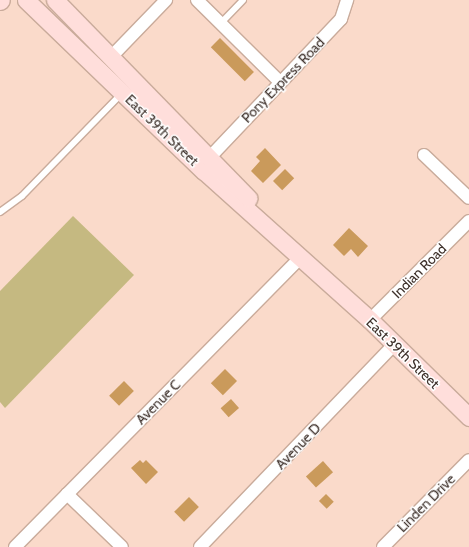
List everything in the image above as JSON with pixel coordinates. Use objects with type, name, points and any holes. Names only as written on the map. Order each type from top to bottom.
[{"type":"main road","name":"East 39th Street","points":[[26,0],[204,171],[370,320],[469,417]]},
{"type":"main road","name":"East 39th Street","points":[[55,0],[211,156],[301,257]]},
{"type":"street","points":[[112,56],[166,0]]},
{"type":"street","points":[[197,0],[280,82]]},
{"type":"street","name":"Pony Express Road","points":[[211,156],[341,19],[347,0]]},
{"type":"street","points":[[424,155],[469,198]]},
{"type":"street","name":"Indian Road","points":[[370,320],[469,221]]},
{"type":"street","name":"Avenue C","points":[[15,547],[301,257]]},
{"type":"street","name":"Avenue D","points":[[200,547],[395,344]]},
{"type":"street","name":"Linden Drive","points":[[383,547],[469,460]]},
{"type":"street","points":[[67,494],[122,547]]},
{"type":"lane","points":[[220,24],[243,0]]},
{"type":"lane","points":[[0,212],[22,196],[123,92]]},
{"type":"shaded area","points":[[73,216],[134,275],[5,408],[0,402],[0,291]]},
{"type":"building","points":[[220,38],[254,72],[245,81],[211,47]]},
{"type":"building","points":[[265,148],[281,165],[263,183],[251,171],[260,161],[256,157]]},
{"type":"building","points":[[285,169],[294,178],[282,190],[273,181]]},
{"type":"building","points":[[349,228],[368,246],[358,257],[351,249],[344,256],[333,245]]},
{"type":"building","points":[[225,369],[237,381],[223,395],[211,383]]},
{"type":"building","points":[[124,381],[134,391],[119,406],[109,396]]},
{"type":"building","points":[[231,399],[239,408],[229,417],[221,408]]},
{"type":"building","points":[[140,460],[143,463],[146,460],[158,472],[146,484],[131,468]]},
{"type":"building","points":[[323,461],[333,472],[316,488],[306,476]]},
{"type":"building","points":[[326,494],[334,502],[327,509],[319,501]]},
{"type":"building","points":[[189,497],[199,507],[184,522],[174,512]]}]
